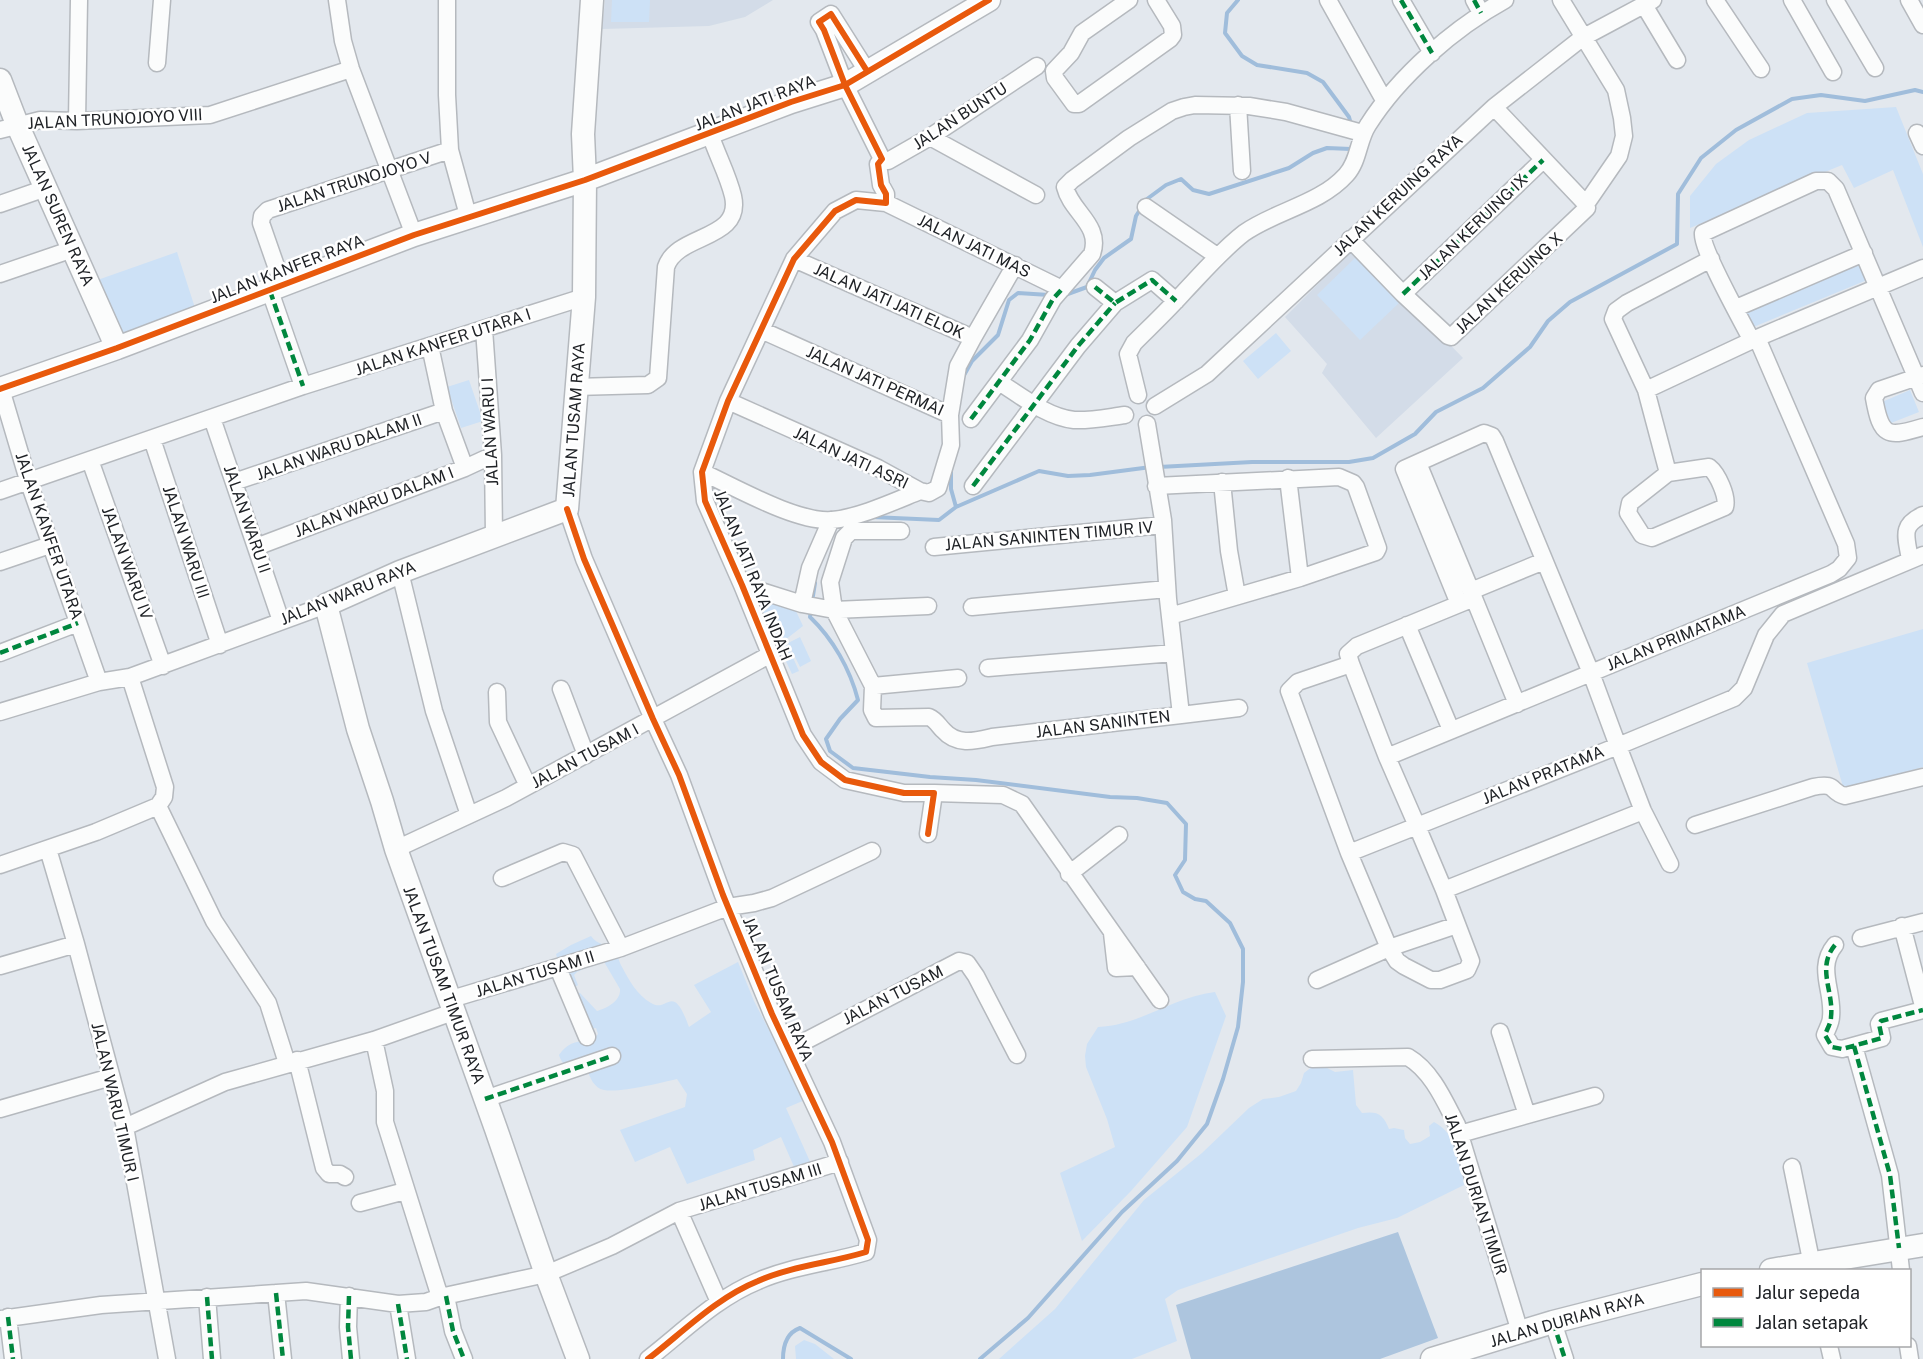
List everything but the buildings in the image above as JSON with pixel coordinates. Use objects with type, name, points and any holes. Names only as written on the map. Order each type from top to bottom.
[{"type":"main road","name":"JALAN TUSAM RAYA","points":[[567,509],[584,297],[583,134],[592,0]]},
{"type":"main road","name":"JALAN JATI RAYA","points":[[585,180],[791,102],[845,84],[989,0]]},
{"type":"main road","name":"JALAN SUREN RAYA","points":[[0,80],[9,127],[46,188],[117,348]]},
{"type":"main road","name":"JALAN KANFER RAYA","points":[[0,389],[117,348],[414,235],[585,180]]},
{"type":"main road","name":"JALAN WARU RAYA","points":[[326,605],[400,572],[567,509]]},
{"type":"main road","name":"JALAN TUSAM TIMUR RAYA","points":[[326,605],[358,729],[396,849],[450,1006],[578,1359]]},
{"type":"main road","points":[[1785,1269],[1900,1259],[1923,1245]]},
{"type":"main road","name":"JALAN DURIAN RAYA","points":[[1432,1359],[1553,1322],[1701,1284]]},
{"type":"street","points":[[77,121],[79,0]]},
{"type":"street","points":[[157,63],[162,0]]},
{"type":"street","points":[[337,0],[343,41],[351,69],[414,235]]},
{"type":"street","points":[[447,0],[447,95],[450,150],[469,219]]},
{"type":"street","points":[[1129,0],[1082,33],[1071,53],[1054,71],[1055,78],[1074,104],[1079,104],[1170,39],[1174,31],[1165,3]]},
{"type":"street","points":[[1328,0],[1384,100]]},
{"type":"street","points":[[1401,0],[1432,54]]},
{"type":"street","points":[[1125,412],[1132,423],[1144,425],[1154,416],[1133,375],[1128,354],[1130,347],[1217,256],[1256,226],[1314,197],[1340,180],[1352,168],[1357,132],[1384,100],[1478,7],[1505,0]]},
{"type":"street","points":[[1494,107],[1586,204],[1619,156],[1624,136],[1616,90],[1582,38],[1561,0]]},
{"type":"street","points":[[1715,0],[1761,69]]},
{"type":"street","points":[[1792,0],[1833,72]]},
{"type":"street","points":[[1835,0],[1875,68]]},
{"type":"street","points":[[1909,0],[1923,25]]},
{"type":"street","points":[[1649,2],[1677,60]]},
{"type":"street","name":"JALAN KERUING RAYA","points":[[1147,399],[1174,394],[1207,374],[1494,107],[1582,38],[1649,2]]},
{"type":"street","points":[[867,71],[831,14],[820,20],[845,84],[885,160],[878,164],[886,199]]},
{"type":"street","name":"JALAN BUNTU","points":[[885,160],[930,137],[1037,66]]},
{"type":"street","name":"JALAN TRUNOJOYO VIII","points":[[9,127],[40,120],[77,121],[210,115],[351,69]]},
{"type":"street","points":[[971,419],[1030,340],[1058,293],[1090,258],[1095,245],[1090,226],[1065,190],[1069,183],[1129,138],[1172,111],[1196,105],[1238,105],[1286,112],[1357,132]]},
{"type":"street","points":[[1238,105],[1242,171]]},
{"type":"street","points":[[575,387],[648,385],[657,378],[666,267],[669,257],[677,250],[724,227],[731,218],[733,198],[710,134]]},
{"type":"street","points":[[930,137],[1036,195]]},
{"type":"street","name":"JALAN TRUNOJOYO V","points":[[277,288],[261,223],[262,216],[268,210],[450,150]]},
{"type":"street","name":"JALAN KERUING IX","points":[[1403,294],[1543,160]]},
{"type":"street","name":"JALAN PRIMATAMA","points":[[1451,730],[1831,574],[1839,569],[1848,558],[1846,544],[1754,339],[1711,259],[1702,237],[1706,230],[1816,181],[1823,180],[1832,184],[1921,382],[1879,390],[1874,398],[1881,424],[1891,434],[1923,426]]},
{"type":"street","points":[[0,204],[46,188]]},
{"type":"street","name":"JALAN JATI MAS","points":[[886,199],[1015,265],[1058,293]]},
{"type":"street","name":"JALAN JATI RAYA INDAH","points":[[886,199],[856,200],[835,211],[794,259],[728,401],[702,472],[705,501],[803,735],[821,762],[845,780],[904,793],[1002,795],[1022,804],[1069,874],[1160,1000]]},
{"type":"street","name":"JALAN KERUING X","points":[[1350,239],[1403,294],[1448,336],[1453,336],[1575,220],[1587,208],[1586,204]]},
{"type":"street","points":[[1146,207],[1217,256]]},
{"type":"street","points":[[0,274],[73,249]]},
{"type":"street","points":[[1736,309],[1864,253]]},
{"type":"street","name":"JALAN JATI JATI ELOK","points":[[794,259],[973,338],[1015,265]]},
{"type":"street","points":[[1668,473],[1646,390],[1613,323],[1614,315],[1627,303],[1711,259]]},
{"type":"street","points":[[1646,390],[1754,339],[1923,268]]},
{"type":"street","points":[[973,486],[1090,330],[1115,303],[1152,280],[1176,300]]},
{"type":"street","points":[[1095,287],[1115,303]]},
{"type":"street","points":[[277,288],[303,386]]},
{"type":"street","name":"JALAN KANFER UTARA I","points":[[0,490],[303,386],[584,297]]},
{"type":"street","name":"JALAN WARU I","points":[[484,329],[493,455],[494,535]]},
{"type":"street","name":"JALAN JATI PERMAI","points":[[761,330],[950,415],[958,366],[973,338]]},
{"type":"street","name":"JALAN WARU I","points":[[430,346],[444,411],[465,468]]},
{"type":"street","points":[[999,382],[1035,405],[1067,418],[1081,420],[1101,418],[1125,412]]},
{"type":"street","name":"JALAN KANFER UTARA","points":[[0,389],[28,480],[99,682]]},
{"type":"street","points":[[1125,412],[1129,400],[1147,399]]},
{"type":"street","name":"JALAN JATI ASRI","points":[[728,401],[878,468],[920,491],[929,493],[938,488],[951,446],[950,415]]},
{"type":"street","name":"JALAN WARU DALAM II","points":[[234,482],[444,411]]},
{"type":"street","name":"JALAN WARU II","points":[[212,418],[281,621]]},
{"type":"street","name":"JALAN SANINTEN","points":[[873,686],[874,716],[929,717],[935,720],[954,740],[971,742],[992,737],[1181,715],[1167,589],[1163,525],[1144,425]]},
{"type":"street","name":"JALAN PRATAMA","points":[[1349,853],[1618,746],[1591,673],[1492,436],[1484,433],[1404,469],[1517,704]]},
{"type":"street","name":"JALAN WARU III","points":[[152,439],[220,645]]},
{"type":"street","name":"JALAN WARU DALAM I","points":[[256,547],[465,468],[493,455]]},
{"type":"street","name":"JALAN WARU IV","points":[[90,460],[163,666]]},
{"type":"street","points":[[1709,467],[1714,471],[1727,503],[1722,508],[1652,538],[1644,537],[1628,513],[1628,506],[1668,473],[1709,467]]},
{"type":"street","points":[[702,472],[799,516],[831,520],[870,510],[920,491]]},
{"type":"street","points":[[1156,482],[1222,482],[1339,477],[1353,483],[1378,548],[1376,552],[1300,578],[1170,616]]},
{"type":"street","points":[[1288,478],[1300,578]]},
{"type":"street","points":[[1222,482],[1229,551],[1237,596]]},
{"type":"street","name":"JALAN TUSAM RAYA","points":[[567,509],[584,559],[653,720],[680,775],[728,907],[772,1014],[840,1162],[868,1240],[866,1252],[796,1268],[757,1281],[719,1302],[648,1359]]},
{"type":"street","points":[[1670,864],[1643,811],[1618,746],[1734,698],[1744,688],[1766,635],[1783,614],[1917,558],[1905,531],[1911,521],[1923,515]]},
{"type":"street","points":[[804,605],[810,568],[831,520]]},
{"type":"street","name":"JALAN SANINTEN TIMUR IV","points":[[934,547],[1163,525]]},
{"type":"street","points":[[901,531],[850,531],[847,533],[843,538],[830,582],[831,610],[873,686],[958,678]]},
{"type":"street","points":[[0,562],[50,545]]},
{"type":"street","points":[[1351,664],[1298,682],[1289,691],[1349,853],[1389,948],[1397,961],[1404,966],[1431,980],[1440,980],[1467,970],[1471,961],[1444,890],[1387,757],[1348,655],[1352,649],[1468,598],[1544,561]]},
{"type":"street","points":[[400,572],[434,711],[469,815]]},
{"type":"street","name":"JALAN JATI RAYA INDAH","points":[[742,585],[804,605],[831,610],[928,606]]},
{"type":"street","points":[[972,607],[1167,589]]},
{"type":"street","name":"JALAN WARU RAYA","points":[[0,712],[99,682],[130,677],[326,605]]},
{"type":"street","points":[[0,652],[78,624]]},
{"type":"street","points":[[1387,757],[1451,730],[1407,625]]},
{"type":"street","points":[[988,668],[1174,653]]},
{"type":"street","name":"JALAN TUSAM I","points":[[396,849],[528,786],[771,654]]},
{"type":"street","points":[[0,865],[48,849],[158,806],[164,797],[165,787],[130,677]]},
{"type":"street","points":[[561,689],[586,755]]},
{"type":"street","points":[[496,692],[498,722],[528,786]]},
{"type":"street","points":[[1181,715],[1239,708]]},
{"type":"street","points":[[1695,825],[1813,787],[1828,785],[1842,796],[1923,777]]},
{"type":"street","points":[[928,834],[934,793]]},
{"type":"street","points":[[158,806],[214,921],[268,1003],[292,1062],[324,1168],[329,1174],[340,1174],[345,1177]]},
{"type":"street","points":[[1444,890],[1643,811]]},
{"type":"street","points":[[1069,874],[1119,835]]},
{"type":"street","name":"JALAN WARU TIMUR I","points":[[48,849],[125,1127],[167,1359]]},
{"type":"street","name":"JALAN TUSAM II","points":[[125,1127],[225,1082],[374,1040],[450,1006],[621,948],[728,907],[772,898],[872,851]]},
{"type":"street","points":[[502,878],[563,852],[573,855],[621,948]]},
{"type":"street","points":[[1861,938],[1923,922]]},
{"type":"street","points":[[1317,980],[1389,948],[1457,925]]},
{"type":"street","points":[[1835,945],[1826,963],[1831,1016],[1825,1035],[1833,1048],[1842,1049],[1882,1038],[1879,1024],[1881,1021],[1923,1006],[1902,926]]},
{"type":"street","points":[[0,966],[76,944]]},
{"type":"street","name":"JALAN TUSAM","points":[[790,1049],[959,961],[967,963],[976,976],[1017,1055]]},
{"type":"street","points":[[558,968],[587,1037]]},
{"type":"street","points":[[1500,1032],[1527,1115]]},
{"type":"street","points":[[374,1040],[385,1091],[385,1122],[405,1191],[464,1359]]},
{"type":"street","points":[[1854,1046],[1890,1174],[1900,1259]]},
{"type":"street","points":[[485,1099],[612,1056]]},
{"type":"street","name":"JALAN DURIAN TIMUR","points":[[1311,1059],[1408,1057],[1419,1063],[1444,1100],[1460,1134],[1520,1332]]},
{"type":"street","points":[[0,1109],[111,1077]]},
{"type":"street","points":[[1460,1134],[1595,1096]]},
{"type":"street","name":"JALAN TUSAM III","points":[[4,1318],[101,1305],[306,1291],[398,1304],[426,1302],[546,1274],[612,1246],[680,1211],[840,1162]]},
{"type":"street","points":[[1792,1167],[1812,1267]]},
{"type":"street","points":[[360,1203],[405,1191]]},
{"type":"street","name":"JALAN TUSAM III","points":[[680,1211],[719,1302]]},
{"type":"street","points":[[276,1293],[283,1359]]},
{"type":"street","points":[[349,1296],[348,1327],[351,1359]]},
{"type":"street","points":[[207,1297],[212,1359]]},
{"type":"street","points":[[398,1304],[407,1359]]},
{"type":"street","points":[[4,1318],[13,1359]]},
{"type":"street","points":[[1553,1322],[1565,1359]]},
{"type":"shaded area","points":[[605,0],[773,0],[745,17],[709,26],[602,29]]},
{"type":"shaded area","points":[[612,0],[650,0],[649,22],[611,22]]},
{"type":"shaded area","points":[[1896,107],[1923,174],[1923,247],[1893,170],[1854,188],[1842,165],[1690,228],[1690,196],[1716,164],[1749,140],[1807,113]]},
{"type":"shaded area","points":[[1355,247],[1463,358],[1376,438],[1322,373],[1327,364],[1285,317]]},
{"type":"shaded area","points":[[177,252],[196,311],[121,344],[89,283]]},
{"type":"shaded area","points":[[1356,257],[1400,302],[1360,340],[1317,295]]},
{"type":"shaded area","points":[[1860,263],[1867,280],[1751,328],[1744,311]]},
{"type":"shaded area","points":[[1276,333],[1291,351],[1258,379],[1243,361]]},
{"type":"shaded area","points":[[469,380],[483,421],[461,428],[447,387]]},
{"type":"shaded area","points":[[1910,390],[1919,412],[1891,423],[1882,402]]},
{"type":"shaded area","points":[[754,594],[795,609],[803,626],[785,640],[799,671],[792,674]]},
{"type":"shaded area","points":[[1923,629],[1923,767],[1844,790],[1807,663]]},
{"type":"shaded area","points":[[800,637],[811,661],[800,667],[788,643]]},
{"type":"shaded area","points":[[591,936],[614,950],[634,987],[642,996],[657,1005],[674,1002],[683,1013],[689,1027],[711,1012],[694,985],[738,962],[754,1001],[805,1100],[786,1108],[812,1166],[795,1169],[781,1137],[753,1150],[755,1160],[687,1184],[670,1147],[635,1162],[620,1130],[685,1107],[687,1094],[677,1079],[630,1089],[604,1090],[595,1085],[587,1069],[570,1067],[561,1060],[559,1055],[569,1045],[592,1041],[598,1034],[596,1028],[585,1030],[574,1021],[565,1004],[575,993],[580,993],[597,1011],[613,1003],[620,993],[620,989],[603,960],[577,972],[574,975],[578,985],[573,988],[560,967],[556,954]]},
{"type":"shaded area","points":[[1215,992],[1226,1016],[1187,1127],[1131,1191],[1082,1241],[1060,1173],[1115,1147],[1107,1119],[1086,1067],[1087,1044],[1098,1027],[1129,1021],[1185,999]]},
{"type":"shaded area","points":[[1317,1063],[1335,1072],[1353,1070],[1356,1105],[1362,1113],[1376,1113],[1382,1117],[1389,1129],[1404,1130],[1405,1138],[1410,1144],[1420,1142],[1430,1136],[1429,1126],[1434,1122],[1442,1127],[1453,1141],[1464,1185],[1397,1218],[1358,1228],[1178,1290],[1165,1299],[1177,1341],[1132,1359],[999,1359],[1055,1309],[1144,1200],[1202,1153],[1249,1108],[1263,1099],[1279,1097],[1296,1091],[1304,1073]]},
{"type":"shaded area","points":[[1398,1232],[1438,1338],[1380,1359],[1191,1359],[1176,1305]]},
{"type":"shaded area","points":[[804,1340],[815,1344],[834,1359],[796,1359],[795,1346]]},
{"type":"waterway","points":[[1238,0],[1227,13],[1225,33],[1242,56],[1257,65],[1307,73],[1323,82],[1349,117],[1351,124]]},
{"type":"waterway","points":[[1159,467],[1252,462],[1349,462],[1373,458],[1415,434],[1436,412],[1483,388],[1530,347],[1548,321],[1570,302],[1677,244],[1678,194],[1701,158],[1736,130],[1792,99],[1821,95],[1865,101],[1915,90],[1923,92]]},
{"type":"waterway","points":[[1065,295],[1087,287],[1104,258],[1131,239],[1136,216],[1147,199],[1166,185],[1181,179],[1193,190],[1209,194],[1289,168],[1313,153],[1327,148],[1351,149],[1352,145]]},
{"type":"waterway","points":[[963,377],[972,361],[998,335],[1009,300],[1018,293],[1049,295]]},
{"type":"waterway","points":[[872,517],[939,520],[956,507],[1039,471],[1068,476],[1151,467]]},
{"type":"waterway","points":[[951,469],[951,489],[956,507]]},
{"type":"waterway","points":[[812,602],[815,583]]},
{"type":"waterway","points":[[811,610],[810,617],[826,635],[845,666],[858,700],[840,719],[826,739],[830,751],[853,768],[1167,803],[1186,824],[1185,860],[1175,875],[1183,892],[1195,899],[1206,901],[1230,923],[1243,949],[1243,982],[1238,1027],[1207,1124],[1177,1161],[1122,1212],[1028,1318],[980,1359]]},
{"type":"waterway","points":[[783,1359],[786,1340],[791,1333],[800,1328],[851,1359]]},
{"type":"marked path","points":[[1401,0],[1432,53]]},
{"type":"marked path","points":[[1474,0],[1481,13]]},
{"type":"marked path","points":[[1403,294],[1543,160]]},
{"type":"marked path","points":[[1095,287],[1115,303],[1152,280],[1176,301]]},
{"type":"marked path","points":[[971,419],[1030,340],[1053,299],[1062,289]]},
{"type":"marked path","points":[[270,291],[303,386]]},
{"type":"marked path","points":[[973,486],[1078,346],[1115,303]]},
{"type":"marked path","points":[[0,653],[78,623]]},
{"type":"marked path","points":[[1835,945],[1829,954],[1826,971],[1831,1007],[1830,1022],[1825,1035],[1832,1047],[1842,1049],[1882,1038],[1879,1024],[1881,1021],[1923,1010]]},
{"type":"marked path","points":[[1854,1046],[1890,1175],[1899,1248]]},
{"type":"marked path","points":[[485,1099],[612,1056]]},
{"type":"marked path","points":[[276,1293],[283,1359]]},
{"type":"marked path","points":[[349,1296],[348,1327],[351,1359]]},
{"type":"marked path","points":[[446,1296],[453,1331],[464,1359]]},
{"type":"marked path","points":[[207,1297],[212,1359]]},
{"type":"marked path","points":[[398,1304],[407,1359]]},
{"type":"marked path","points":[[8,1317],[13,1359]]},
{"type":"marked path","points":[[1553,1322],[1565,1359]]},
{"type":"cycle path","points":[[0,389],[117,348],[414,235],[585,180],[791,102],[845,85],[989,0]]},
{"type":"cycle path","points":[[867,71],[831,14],[819,22],[845,85],[882,159],[878,164],[881,185],[886,194],[886,203],[856,200],[835,211],[794,259],[728,401],[702,472],[705,501],[803,735],[821,762],[845,780],[904,793],[934,793],[928,834]]},
{"type":"cycle path","points":[[567,509],[584,559],[679,775],[723,895],[772,1014],[832,1142],[868,1240],[866,1252],[784,1272],[743,1288],[700,1316],[648,1359]]}]
